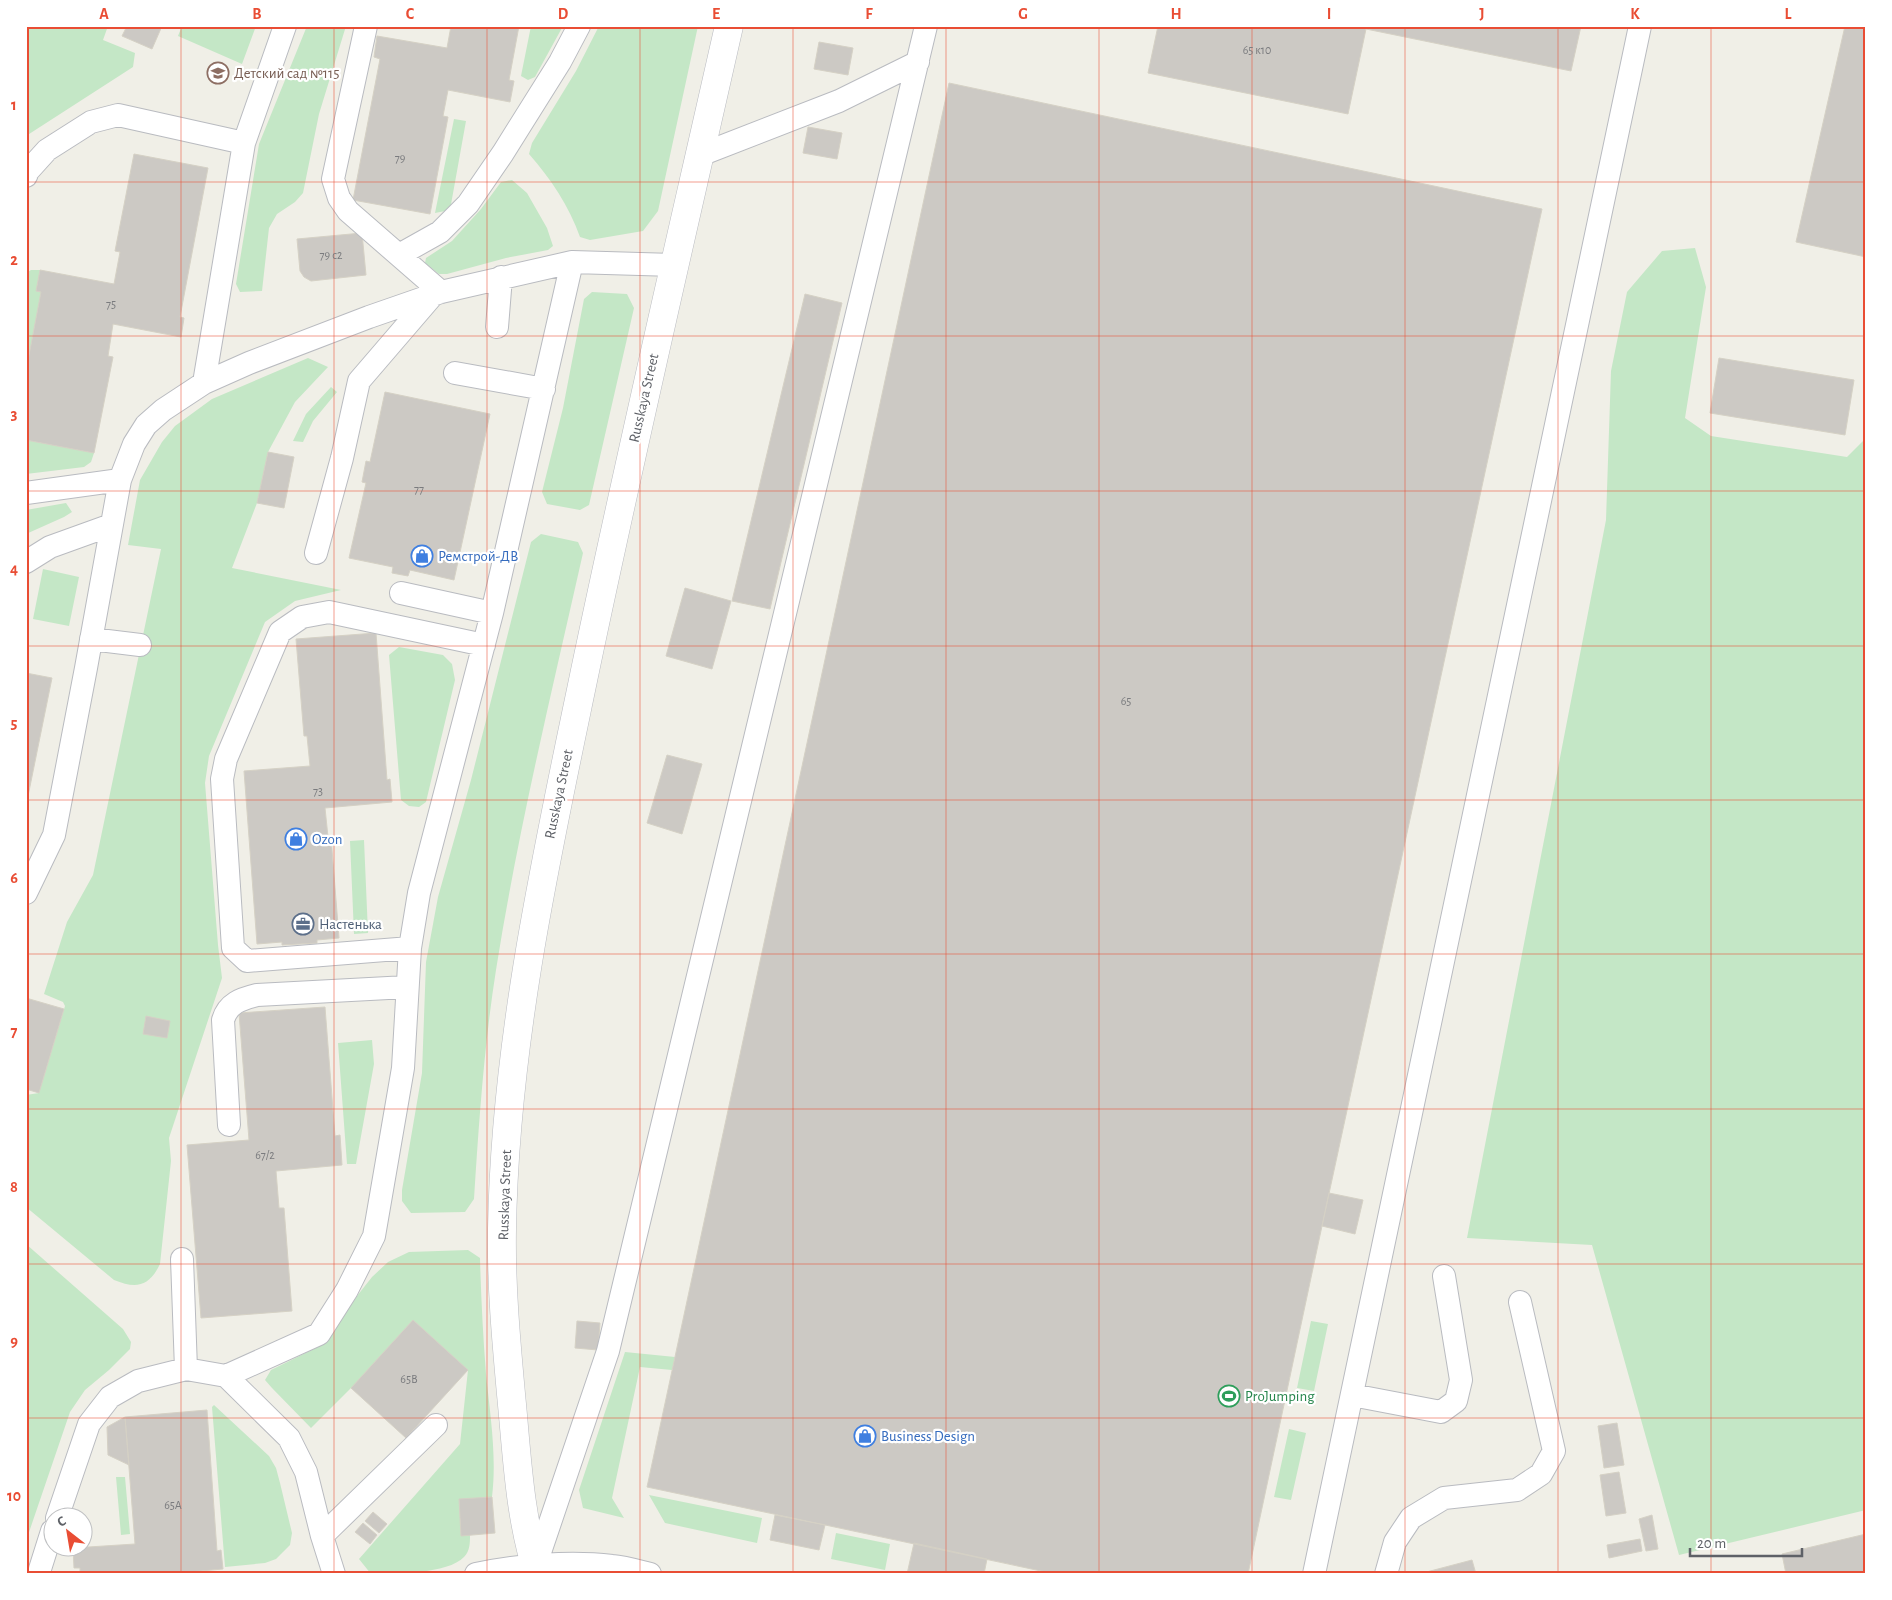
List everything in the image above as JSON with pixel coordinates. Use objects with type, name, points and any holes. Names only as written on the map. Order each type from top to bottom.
[{"type":"main road","name":"Russkaya Street","points":[[536,1570],[522,1503],[504,1321],[502,1229],[508,1115],[526,980],[550,841],[613,535],[729,26]]},
{"type":"lane","points":[[204,383],[244,143],[285,26]]},
{"type":"lane","points":[[366,26],[333,179],[339,198],[348,211],[399,255],[437,294]]},
{"type":"lane","points":[[399,255],[440,232],[468,204],[524,120],[560,62],[579,26]]},
{"type":"lane","points":[[536,1570],[608,1351],[926,26]]},
{"type":"lane","points":[[1314,1574],[1640,26]]},
{"type":"lane","points":[[700,155],[838,100],[918,62]]},
{"type":"lane","points":[[26,176],[28,171],[47,150],[91,122],[118,115],[244,143]]},
{"type":"lane","points":[[26,893],[54,835],[92,639],[120,480],[134,444],[146,425],[163,410],[204,383],[268,356],[437,294],[501,277],[572,262],[674,265]]},
{"type":"lane","points":[[60,1508],[89,1424],[110,1398],[138,1381],[186,1369],[226,1376],[319,1334],[348,1290],[374,1236],[403,1068],[410,948],[419,893],[492,613],[572,262]]},
{"type":"lane","points":[[497,328],[501,277]]},
{"type":"lane","points":[[316,553],[342,458],[359,381],[437,294]]},
{"type":"lane","points":[[455,373],[544,389]]},
{"type":"lane","points":[[26,493],[120,480]]},
{"type":"lane","points":[[26,562],[50,547],[111,525]]},
{"type":"lane","points":[[401,593],[492,613]]},
{"type":"lane","points":[[410,948],[247,961],[234,948],[222,779],[226,759],[280,632],[302,617],[329,612],[484,645]]},
{"type":"lane","points":[[92,639],[140,645]]},
{"type":"lane","points":[[229,1125],[223,1020],[226,1011],[238,1000],[256,995],[407,987]]},
{"type":"lane","points":[[182,1259],[186,1369]]},
{"type":"lane","points":[[1352,1395],[1441,1412],[1456,1400],[1461,1380],[1444,1276]]},
{"type":"lane","points":[[1386,1574],[1396,1542],[1411,1518],[1444,1498],[1516,1490],[1541,1474],[1554,1451],[1520,1302]]},
{"type":"lane","points":[[226,1376],[289,1438],[306,1472],[322,1536],[334,1574]]},
{"type":"lane","points":[[322,1536],[436,1426]]},
{"type":"lane","points":[[40,1574],[43,1558]]},
{"type":"lane","points":[[476,1574],[497,1570],[536,1570],[576,1563],[604,1565],[650,1574]]},
{"type":"green space","points":[[26,26],[108,26],[103,40],[135,53],[133,67],[26,136]]},
{"type":"green space","points":[[182,26],[256,26],[242,64],[178,36]]},
{"type":"green space","points":[[307,26],[346,26],[319,114],[303,193],[295,202],[277,214],[269,228],[262,291],[240,292],[236,284],[259,144]]},
{"type":"green space","points":[[531,26],[563,26],[535,77],[528,80],[521,76]]},
{"type":"green space","points":[[599,26],[698,26],[658,211],[643,231],[590,240],[580,237],[559,193],[529,154],[532,143],[576,71]]},
{"type":"green space","points":[[454,119],[466,121],[450,210],[435,213]]},
{"type":"green space","points":[[512,180],[527,193],[547,228],[553,246],[548,250],[506,258],[447,274],[439,274],[425,263],[426,258],[452,241],[481,209],[501,182]]},
{"type":"green space","points":[[1695,248],[1706,287],[1685,418],[1711,436],[1847,457],[1863,441],[1866,431],[1866,1510],[1679,1555],[1592,1245],[1467,1238],[1606,520],[1611,371],[1627,292],[1662,251]]},
{"type":"green space","points":[[31,270],[40,270],[36,291],[41,292],[26,371],[26,273]]},
{"type":"green space","points":[[592,292],[627,294],[634,308],[589,505],[580,510],[547,504],[542,492],[563,408],[584,299]]},
{"type":"green space","points":[[308,358],[328,367],[295,402],[268,452],[257,503],[232,568],[341,590],[295,601],[265,622],[209,756],[205,783],[222,978],[169,1138],[171,1161],[160,1264],[156,1272],[146,1282],[129,1285],[114,1280],[26,1207],[26,1095],[39,1093],[65,1006],[63,1002],[44,994],[67,922],[93,875],[161,549],[128,545],[140,480],[162,442],[175,426],[212,399]]},
{"type":"green space","points":[[331,387],[337,392],[313,421],[303,442],[293,441],[306,414]]},
{"type":"green space","points":[[26,440],[94,453],[91,462],[84,467],[26,474]]},
{"type":"green space","points":[[66,503],[72,512],[26,534],[26,510]]},
{"type":"green space","points":[[541,534],[578,542],[583,553],[536,761],[496,970],[485,1056],[474,1199],[465,1212],[411,1213],[402,1201],[402,1190],[422,1073],[426,962],[438,897],[471,780],[531,542]]},
{"type":"green space","points":[[43,569],[79,577],[69,626],[33,619]]},
{"type":"green space","points":[[399,647],[443,655],[452,664],[455,680],[426,802],[419,807],[409,806],[401,800],[389,655]]},
{"type":"green space","points":[[364,840],[368,933],[354,934],[350,841]]},
{"type":"green space","points":[[372,1040],[374,1064],[356,1164],[347,1164],[338,1043]]},
{"type":"green space","points":[[26,1244],[123,1329],[131,1342],[130,1349],[85,1390],[70,1412],[26,1541]]},
{"type":"green space","points":[[468,1250],[480,1258],[486,1374],[494,1466],[492,1497],[459,1500],[461,1535],[470,1535],[470,1541],[469,1550],[466,1555],[456,1563],[420,1572],[371,1574],[359,1559],[460,1444],[468,1370],[413,1320],[351,1388],[311,1428],[265,1380],[271,1370],[326,1343],[357,1296],[372,1277],[388,1262],[409,1252]]},
{"type":"green space","points":[[1311,1321],[1328,1324],[1314,1391],[1297,1388]]},
{"type":"green space","points":[[625,1352],[675,1357],[672,1370],[640,1367],[612,1498],[624,1518],[583,1508],[579,1490]]},
{"type":"green space","points":[[214,1405],[269,1456],[276,1468],[292,1533],[290,1545],[276,1559],[265,1563],[225,1567],[212,1407]]},
{"type":"green space","points":[[1289,1429],[1306,1433],[1291,1500],[1274,1497]]},
{"type":"green space","points":[[116,1477],[125,1477],[130,1534],[121,1535]]},
{"type":"green space","points":[[649,1495],[762,1518],[757,1543],[665,1523]]},
{"type":"green space","points":[[836,1533],[890,1544],[885,1570],[831,1559]]},
{"type":"building","points":[[127,26],[162,26],[152,49],[122,36]]},
{"type":"building","points":[[451,26],[519,26],[509,80],[514,81],[510,102],[448,90],[443,116],[448,117],[430,214],[353,200],[380,59],[374,57],[377,36],[447,48]]},
{"type":"building","points":[[1158,26],[1581,26],[1571,71],[1366,29],[1348,114],[1148,73]]},
{"type":"building","points":[[1845,26],[1866,26],[1866,257],[1796,242]]},
{"type":"building","points":[[819,42],[853,48],[848,75],[814,69]]},
{"type":"building","points":[[949,83],[1542,209],[1248,1574],[1055,1574],[647,1487]]},
{"type":"building","points":[[808,127],[842,133],[837,159],[803,153]]},
{"type":"building","points":[[134,154],[208,168],[180,317],[184,318],[181,337],[113,324],[108,356],[113,357],[94,453],[26,440],[26,371],[41,292],[36,291],[40,270],[114,284],[120,252],[115,251]]},
{"type":"building","points":[[362,233],[366,275],[311,281],[304,277],[300,271],[297,239]]},
{"type":"building","points":[[805,294],[842,303],[770,609],[732,601]]},
{"type":"building","points":[[1719,358],[1854,380],[1845,435],[1710,413]]},
{"type":"building","points":[[385,392],[490,414],[454,580],[410,570],[408,576],[392,573],[393,567],[349,558],[366,483],[362,482],[366,461],[370,462]]},
{"type":"building","points":[[268,452],[294,457],[284,508],[257,503]]},
{"type":"building","points":[[685,588],[731,601],[712,669],[666,656]]},
{"type":"building","points":[[376,633],[387,780],[390,779],[392,802],[325,808],[328,837],[331,837],[339,938],[317,940],[317,943],[282,945],[282,942],[257,944],[244,771],[310,766],[307,736],[304,736],[296,639]]},
{"type":"building","points":[[26,673],[52,678],[26,806]]},
{"type":"building","points":[[667,755],[702,764],[682,834],[647,823]]},
{"type":"building","points":[[26,998],[64,1009],[39,1093],[26,1089]]},
{"type":"building","points":[[325,1007],[335,1136],[340,1135],[342,1165],[276,1171],[279,1208],[284,1208],[292,1311],[201,1318],[187,1145],[249,1140],[239,1013]]},
{"type":"building","points":[[146,1016],[170,1021],[167,1038],[143,1034]]},
{"type":"building","points":[[1329,1193],[1363,1200],[1355,1234],[1322,1226]]},
{"type":"building","points":[[413,1320],[468,1370],[406,1438],[351,1388]]},
{"type":"building","points":[[577,1321],[600,1323],[598,1350],[575,1348]]},
{"type":"building","points":[[207,1410],[217,1551],[221,1550],[223,1569],[167,1574],[80,1574],[80,1568],[74,1568],[74,1558],[92,1558],[92,1547],[135,1544],[125,1417]]},
{"type":"building","points":[[125,1417],[129,1465],[108,1455],[107,1427]]},
{"type":"building","points":[[1617,1423],[1624,1465],[1604,1468],[1598,1426]]},
{"type":"building","points":[[1619,1472],[1626,1513],[1606,1516],[1600,1475]]},
{"type":"building","points":[[492,1497],[495,1533],[461,1536],[459,1499]]},
{"type":"building","points":[[373,1512],[387,1524],[379,1533],[365,1521]]},
{"type":"building","points":[[775,1515],[825,1525],[819,1550],[770,1540]]},
{"type":"building","points":[[1652,1515],[1658,1549],[1646,1551],[1639,1519]]},
{"type":"building","points":[[363,1523],[377,1535],[370,1544],[355,1532]]},
{"type":"building","points":[[1866,1534],[1866,1574],[1786,1574],[1782,1554]]},
{"type":"building","points":[[1640,1539],[1642,1551],[1609,1558],[1607,1545]]},
{"type":"building","points":[[914,1543],[987,1559],[984,1574],[907,1574]]},
{"type":"building","points":[[1472,1560],[1476,1574],[1419,1574]]},
{"type":"place","name":"Детский сад №115","points":[[218,73]]},
{"type":"place","name":"Ремстрой-ДВ","points":[[422,556]]},
{"type":"place","name":"Ozon","points":[[296,839]]},
{"type":"place","name":"Настенька","points":[[303,924]]},
{"type":"place","name":"ProJumping","points":[[1229,1396]]},
{"type":"place","name":"Business Design","points":[[865,1436]]}]
